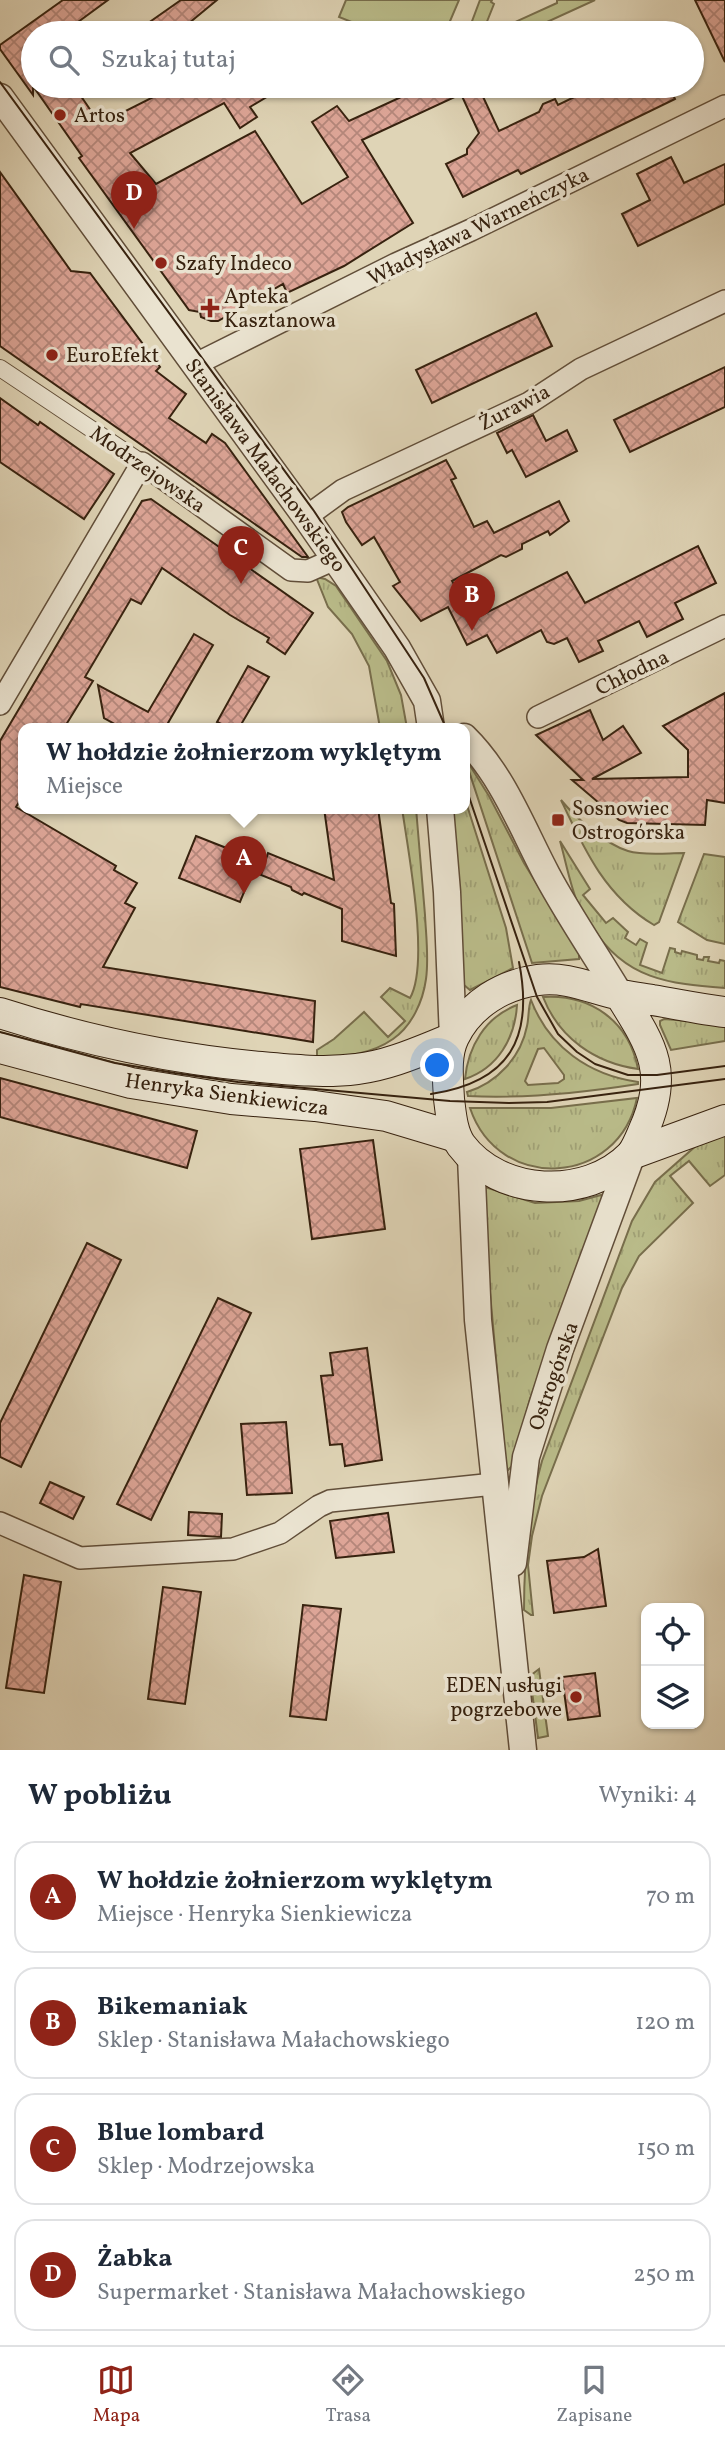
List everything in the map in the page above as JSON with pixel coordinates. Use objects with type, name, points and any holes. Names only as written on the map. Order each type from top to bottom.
[{"type":"main road","points":[[725,1012],[620,995],[595,986],[554,978],[515,985],[496,993],[464,1020],[453,1038],[448,1079],[463,1147],[490,1171],[510,1180],[535,1186],[575,1184],[595,1177],[632,1154],[725,1120]]},
{"type":"main road","points":[[620,995],[648,1040],[657,1075],[654,1104],[632,1154]]},
{"type":"main road","name":"Henryka Sienkiewicza","points":[[0,1013],[130,1047],[215,1062],[291,1070],[359,1069],[397,1060],[453,1038]]},
{"type":"main road","name":"Henryka Sienkiewicza","points":[[0,1048],[67,1068],[142,1085],[232,1100],[377,1115],[463,1147]]},
{"type":"street","name":"Stanisława Małachowskiego","points":[[0,97],[306,517],[397,648],[427,701],[451,723]]},
{"type":"street","name":"Władysława Warneńczyka","points":[[194,365],[396,264],[725,106]]},
{"type":"street","name":"Żurawia","points":[[306,517],[343,489],[529,403],[581,369],[725,301]]},
{"type":"street","name":"Modrzejowska","points":[[0,368],[142,463],[291,570],[308,571],[335,559]]},
{"type":"street","points":[[0,704],[142,463]]},
{"type":"street","name":"Chłodna","points":[[538,717],[725,626]]},
{"type":"street","name":"Stanisława Małachowskiego","points":[[427,701],[430,723]]},
{"type":"street","points":[[470,743],[480,752],[502,787],[548,877],[620,995]]},
{"type":"street","points":[[440,814],[447,892],[453,1038]]},
{"type":"street","name":"Ostrogórska","points":[[463,1147],[494,1484],[523,1750]]},
{"type":"street","name":"Ostrogórska","points":[[507,1607],[526,1457],[560,1349],[632,1154]]},
{"type":"street","points":[[0,1523],[80,1558],[233,1549],[280,1533],[330,1501],[494,1484]]},
{"type":"green space","points":[[346,0],[459,0],[450,21],[349,21],[339,17]]},
{"type":"green space","points":[[480,0],[492,0],[494,4],[487,21],[472,21]]},
{"type":"green space","points":[[557,0],[595,0],[549,21],[517,21],[557,3]]},
{"type":"green space","points":[[316,577],[336,586],[387,661],[401,695],[406,723],[379,723],[369,666],[352,634],[328,607]]},
{"type":"green space","points":[[470,766],[524,863],[579,953],[579,959],[532,963],[470,774]]},
{"type":"green space","points":[[561,800],[591,830],[619,848],[641,853],[684,853],[659,922],[654,925],[637,913],[609,886],[578,836]]},
{"type":"green space","points":[[403,814],[417,814],[425,915],[427,971],[416,1012],[400,1034],[384,1044],[357,1054],[317,1058],[317,1050],[334,1039],[364,1012],[388,1037],[405,1021],[381,997],[390,988],[410,998],[416,982],[418,934]]},
{"type":"green space","points":[[452,814],[470,814],[506,928],[513,968],[470,990],[464,985]]},
{"type":"green space","points":[[560,841],[590,889],[583,895],[606,923],[613,918],[628,932],[625,938],[636,945],[640,939],[647,943],[640,965],[662,973],[670,948],[681,954],[682,951],[697,955],[697,959],[709,957],[708,961],[725,961],[725,988],[667,981],[650,976],[619,958],[593,928],[578,904]]},
{"type":"green space","points":[[704,854],[725,857],[725,944],[707,940],[678,922]]},
{"type":"green space","points":[[543,997],[577,1000],[605,1014],[617,1024],[626,1037],[638,1069],[607,1061],[580,1046],[559,1025]]},
{"type":"green space","points":[[531,1000],[548,1032],[573,1056],[603,1073],[638,1084],[511,1097],[468,1096],[467,1092],[498,1075],[513,1058],[524,1037]],"holes":[[[544,1048],[564,1075],[564,1079],[558,1083],[528,1085],[525,1081],[538,1049]]]},
{"type":"green space","points":[[517,1005],[513,1029],[503,1050],[487,1067],[465,1079],[474,1045],[487,1025]]},
{"type":"green space","points":[[664,1019],[725,1024],[725,1041],[671,1050],[660,1025],[660,1021]]},
{"type":"green space","points":[[637,1098],[626,1127],[607,1149],[584,1163],[558,1168],[531,1166],[506,1155],[485,1136],[470,1108],[551,1108]]},
{"type":"green space","points":[[725,1135],[725,1175],[710,1186],[689,1161],[670,1176],[693,1203],[639,1256],[622,1288],[542,1496],[528,1565],[531,1615],[524,1610],[525,1572],[530,1516],[537,1479],[632,1221],[655,1182],[697,1145]]},
{"type":"green space","points":[[485,1187],[535,1203],[579,1201],[601,1195],[603,1199],[530,1399],[512,1466],[508,1470],[481,1194]]},
{"type":"green space","points":[[539,1669],[548,1736],[538,1738],[530,1676]]},
{"type":"building","points":[[63,0],[108,0],[79,21],[34,21]]},
{"type":"building","points":[[181,0],[217,0],[192,21],[151,21]]},
{"type":"building","points":[[695,0],[725,0],[725,62]]},
{"type":"building","points":[[21,30],[21,78],[0,49],[0,45]]},
{"type":"building","points":[[41,98],[82,98],[100,124],[151,98],[265,98],[250,107],[257,117],[240,128],[224,103],[130,153],[156,184],[255,131],[302,204],[348,177],[312,122],[337,106],[349,121],[399,98],[452,98],[362,140],[413,223],[344,266],[287,293],[283,284],[218,321],[211,321],[201,317],[200,312],[189,310],[79,158],[82,156]]},
{"type":"building","points":[[463,98],[484,98],[499,131],[539,112],[543,104],[555,99],[558,105],[572,98],[675,99],[521,174],[518,170],[463,197],[446,164],[467,154],[467,149],[479,133]]},
{"type":"building","points":[[671,157],[684,183],[725,164],[725,204],[638,246],[622,214],[650,200],[637,174]]},
{"type":"building","points":[[0,172],[71,271],[90,273],[160,367],[156,371],[186,394],[169,418],[206,443],[212,434],[225,443],[308,557],[302,557],[0,346]]},
{"type":"building","points":[[536,313],[552,346],[432,403],[416,370]]},
{"type":"building","points":[[725,367],[725,407],[630,452],[614,420]]},
{"type":"building","points":[[0,398],[38,425],[40,422],[114,474],[84,519],[0,462]]},
{"type":"building","points":[[533,415],[546,441],[567,430],[577,451],[526,477],[512,450],[507,453],[497,433]]},
{"type":"building","points":[[446,460],[456,478],[451,480],[474,527],[487,521],[494,533],[559,501],[569,521],[550,535],[548,531],[522,544],[522,549],[506,557],[501,555],[452,581],[474,619],[567,572],[585,603],[698,546],[716,583],[675,603],[683,619],[647,637],[639,621],[598,641],[603,651],[579,662],[567,638],[554,644],[547,642],[541,630],[497,653],[487,635],[467,645],[448,607],[421,621],[393,586],[400,582],[374,537],[362,545],[342,512]]},
{"type":"building","points":[[151,499],[313,613],[285,654],[267,642],[269,638],[230,615],[162,568],[141,604],[131,599],[85,677],[93,681],[67,723],[18,723],[18,814],[28,814],[116,866],[114,870],[137,883],[125,903],[135,908],[103,967],[315,1001],[313,1042],[81,1004],[80,1007],[0,987],[0,741],[142,501]]},
{"type":"building","points":[[194,634],[213,645],[168,723],[113,723],[104,718],[98,685],[148,712]]},
{"type":"building","points":[[248,666],[269,677],[242,723],[217,722]]},
{"type":"building","points":[[725,693],[725,803],[707,800],[705,825],[627,823],[619,820],[572,780],[583,780],[536,735],[590,710],[603,740],[623,726],[641,753],[592,779],[688,777],[688,750],[663,726]]},
{"type":"building","points":[[325,814],[379,814],[391,903],[394,904],[396,956],[342,941],[342,909],[304,893],[302,895],[291,887],[261,875],[268,853],[334,880]]},
{"type":"building","points":[[196,836],[257,860],[240,902],[179,878]]},
{"type":"building","points":[[0,1078],[197,1131],[187,1168],[0,1117]]},
{"type":"building","points":[[373,1140],[385,1229],[312,1239],[300,1149]]},
{"type":"building","points":[[87,1243],[121,1260],[21,1467],[0,1457],[0,1423]]},
{"type":"building","points":[[218,1298],[251,1313],[151,1520],[117,1504]]},
{"type":"building","points":[[367,1348],[382,1460],[345,1466],[342,1444],[330,1445],[321,1376],[333,1375],[330,1353]]},
{"type":"building","points":[[286,1422],[292,1493],[247,1495],[241,1424]]},
{"type":"building","points":[[50,1482],[84,1497],[73,1519],[40,1503]]},
{"type":"building","points":[[189,1512],[222,1514],[221,1537],[188,1535]]},
{"type":"building","points":[[388,1513],[394,1552],[336,1558],[330,1521]]},
{"type":"building","points":[[598,1549],[606,1606],[554,1613],[547,1561],[584,1557]]},
{"type":"building","points":[[24,1575],[61,1582],[44,1693],[6,1688]]},
{"type":"building","points":[[163,1587],[201,1592],[185,1704],[148,1699]]},
{"type":"building","points":[[303,1605],[341,1609],[326,1720],[290,1716]]},
{"type":"building","points":[[595,1673],[600,1716],[568,1720],[562,1677]]},
{"type":"tram line","points":[[0,82],[314,511],[424,678],[444,723]]},
{"type":"tram line","points":[[470,800],[537,997],[558,1034],[595,1064],[628,1075],[657,1075],[725,1066]]},
{"type":"tram line","points":[[431,1094],[458,1088],[480,1079],[498,1067],[510,1052],[519,1034],[523,1013],[519,962]]},
{"type":"tram line","points":[[0,1032],[115,1063],[175,1073],[238,1082],[450,1101],[547,1102],[725,1079]]},
{"type":"place","name":"Artos","points":[[60,115]]},
{"type":"place","name":"Żabka","points":[[134,229]]},
{"type":"place","name":"Szafy Indeco","points":[[161,263]]},
{"type":"place","name":"Apteka Kasztanowa","points":[[210,308]]},
{"type":"place","name":"EuroEfekt","points":[[52,355]]},
{"type":"place","name":"Blue lombard","points":[[241,584]]},
{"type":"place","name":"Bikemaniak","points":[[472,631]]},
{"type":"place","name":"Sosnowiec Ostrogórska","points":[[558,820]]},
{"type":"place","name":"W hołdzie żołnierzom wyklętym","points":[[244,894]]},
{"type":"place","name":"EDEN usługi pogrzebowe","points":[[576,1697]]}]
